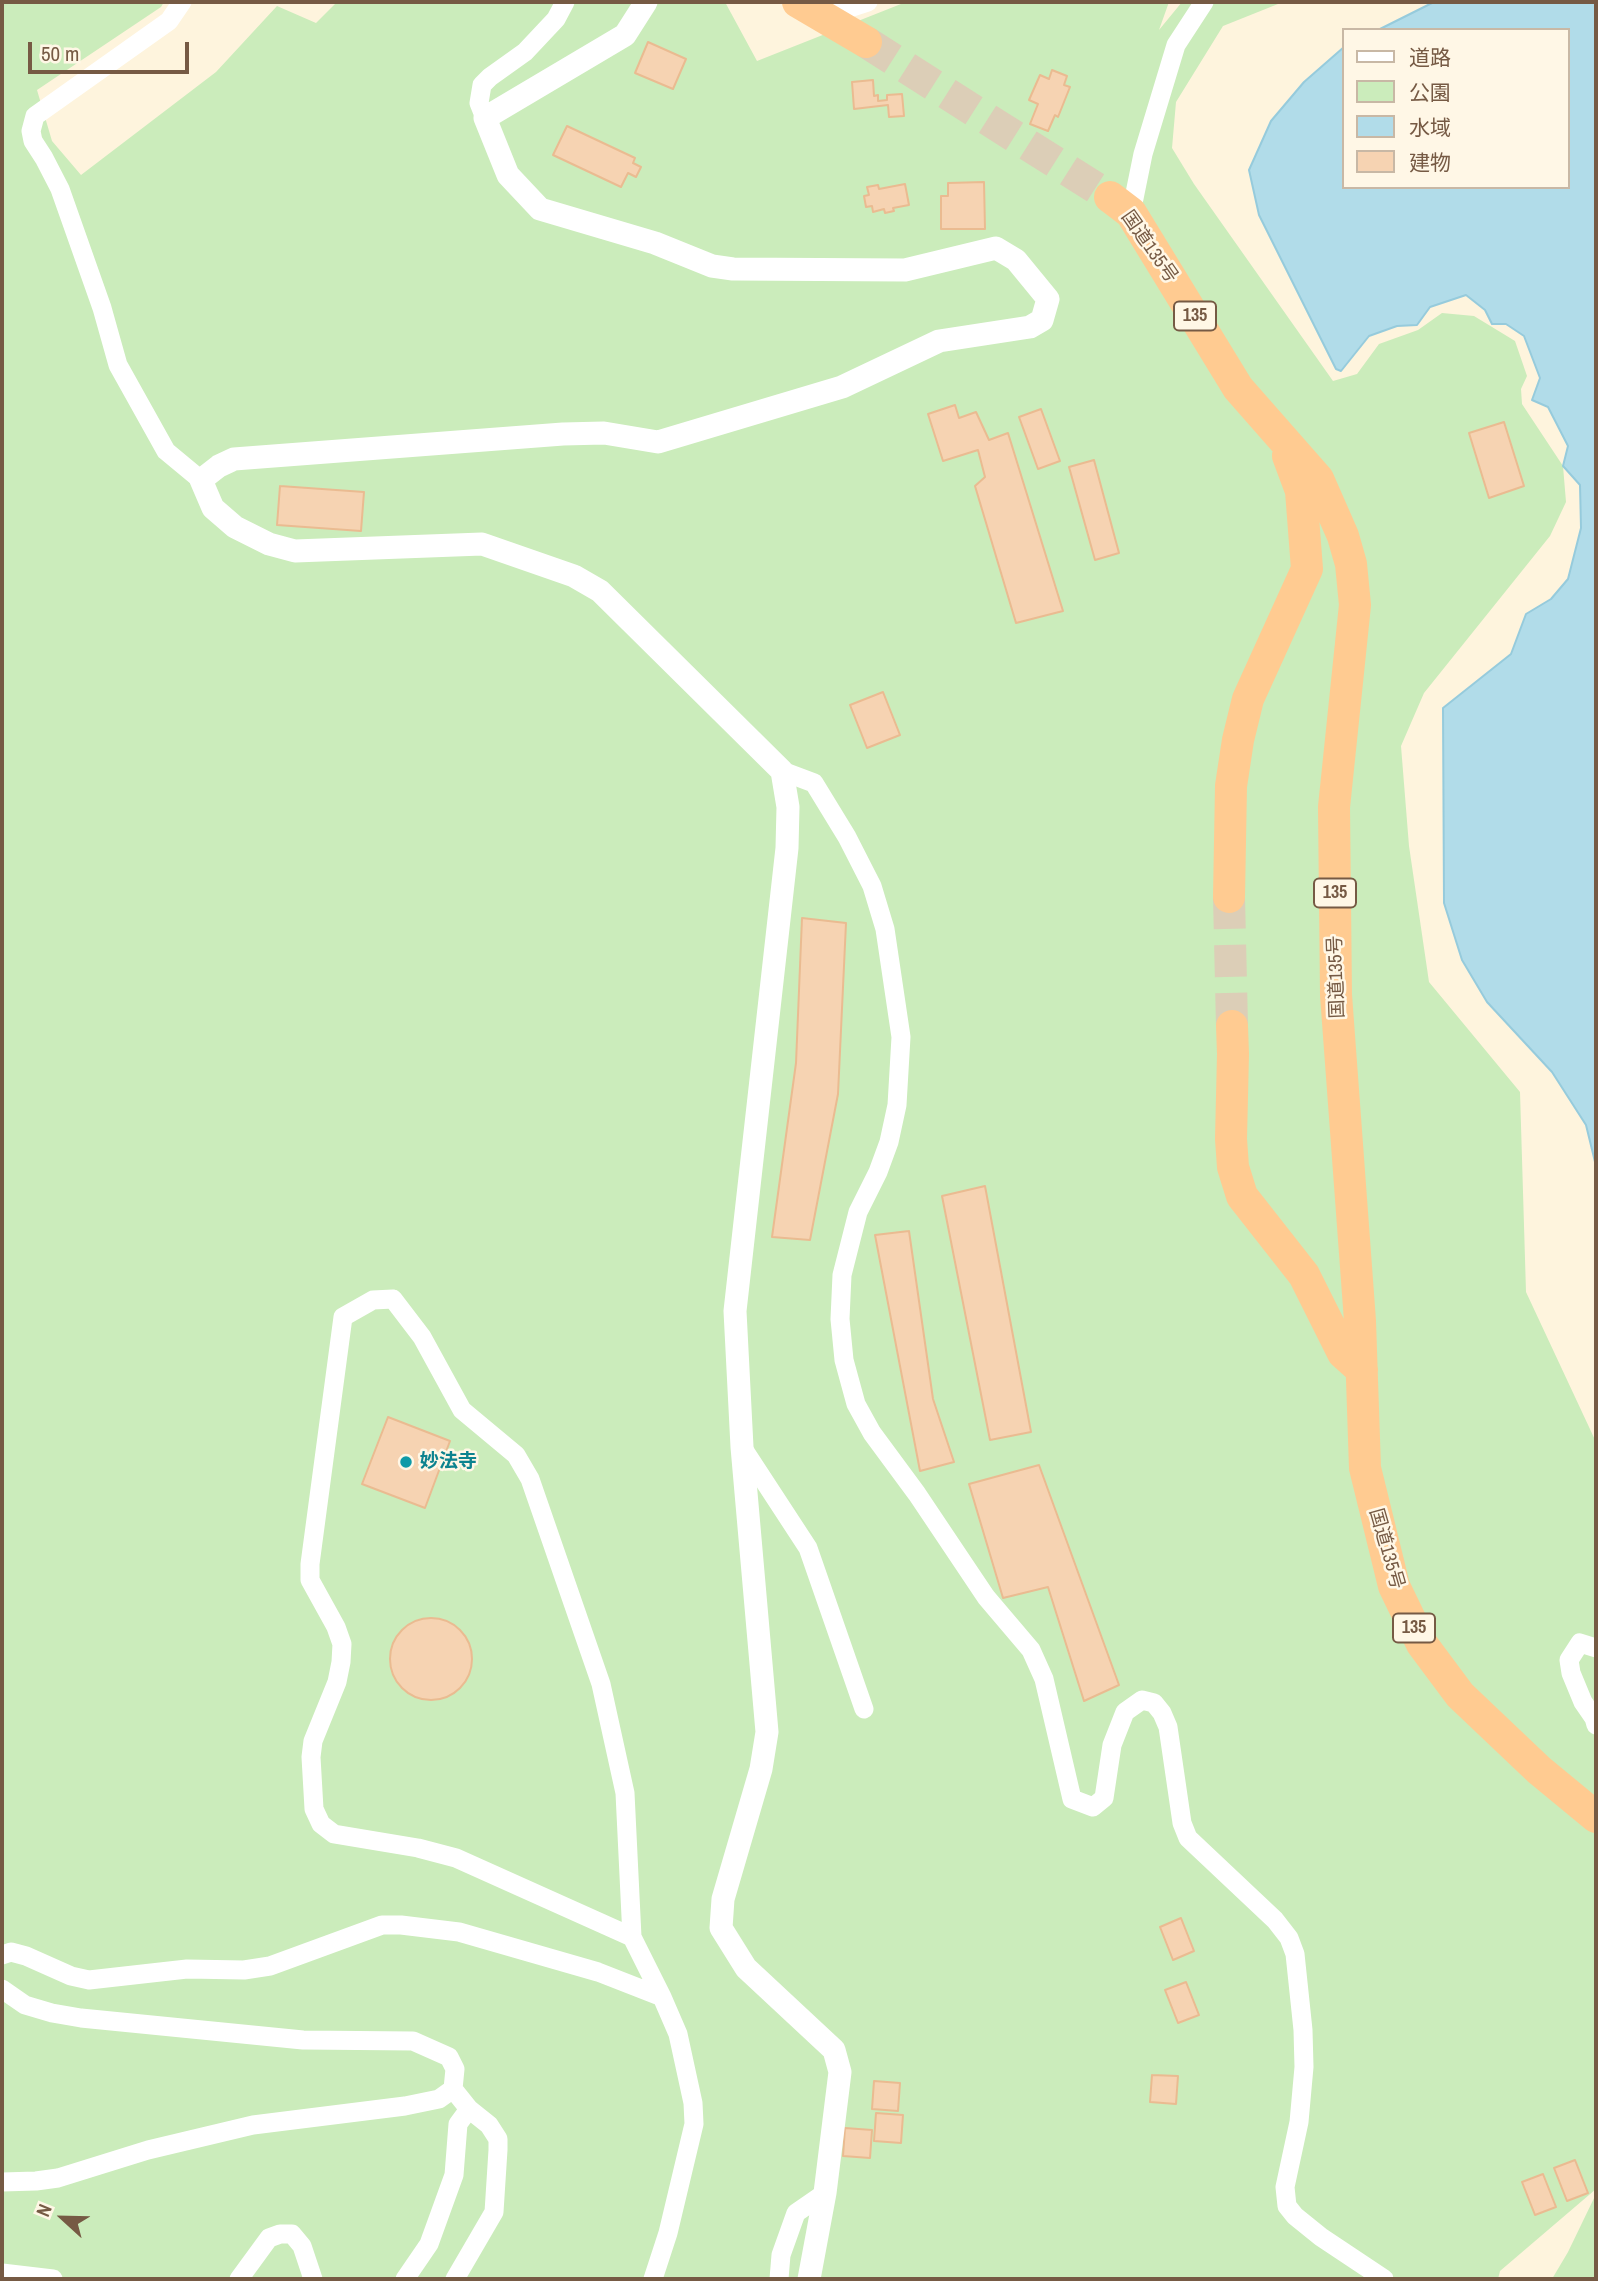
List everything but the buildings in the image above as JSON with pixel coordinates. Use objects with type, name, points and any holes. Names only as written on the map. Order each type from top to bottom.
[{"type":"highway","points":[[812,9],[866,42]]},
{"type":"highway","name":"国道135号","points":[[1120,205],[1238,388],[1318,479],[1343,536],[1351,564],[1355,605],[1334,807],[1336,995],[1360,1321],[1365,1468],[1394,1586],[1422,1644],[1460,1695],[1539,1770],[1596,1817]]},
{"type":"highway","name":"国道135号","points":[[1229,897],[1231,786],[1238,740],[1248,699],[1307,569],[1301,491],[1281,436]]},
{"type":"highway","points":[[1232,1026],[1231,1139],[1233,1167],[1242,1196],[1304,1275],[1343,1353],[1362,1370]]},
{"type":"street","points":[[183,2],[169,21],[35,116],[31,131],[33,141],[60,189],[102,308],[118,365],[166,451],[201,480],[213,508],[235,527],[269,544],[295,551],[482,544],[574,576],[600,591],[782,771],[814,783],[848,836],[872,886],[885,929],[901,1037],[897,1105],[889,1142],[858,1212],[842,1275],[840,1319],[844,1360],[856,1404],[872,1433],[917,1493],[986,1597],[1031,1650],[1044,1679],[1072,1799],[1093,1807],[1104,1798],[1112,1745],[1125,1712],[1142,1700],[1154,1703],[1162,1713],[1168,1727],[1182,1823],[1188,1838],[1275,1920],[1289,1938],[1295,1954],[1304,2067],[1299,2122],[1285,2187],[1287,2206],[1295,2217],[1374,2277]]},
{"type":"street","points":[[201,480],[219,466],[247,458],[563,434],[604,433],[658,442],[842,387],[939,341],[1030,327],[1042,320],[1048,299],[1016,260],[996,248],[905,270],[733,269],[712,266],[655,243],[540,209],[508,175],[479,103],[482,85],[525,52],[556,19],[565,2]]},
{"type":"street","points":[[485,118],[625,35],[646,2]]},
{"type":"street","points":[[812,9],[868,2]]},
{"type":"street","points":[[1120,205],[1143,154],[1176,45],[1204,2]]},
{"type":"street","points":[[782,771],[788,807],[787,848],[735,1311],[742,1447],[767,1732],[761,1769],[723,1899],[721,1928],[746,1968],[834,2050],[840,2072],[825,2193],[809,2279]]},
{"type":"street","points":[[632,1937],[456,1858],[418,1848],[334,1834],[321,1824],[314,1809],[311,1756],[313,1741],[337,1682],[342,1644],[336,1627],[310,1580],[310,1564],[343,1317],[373,1300],[393,1299],[422,1337],[462,1410],[516,1455],[530,1479],[601,1684],[625,1793],[632,1937],[678,2034],[693,2103],[694,2124],[668,2233],[653,2279]]},
{"type":"street","points":[[742,1447],[808,1548],[864,1709]]},
{"type":"street","points":[[1596,1648],[1580,1643],[1569,1660],[1571,1673],[1583,1702],[1594,1717],[1596,1725]]},
{"type":"street","points":[[2,1955],[11,1952],[19,1954],[71,1976],[89,1980],[187,1969],[244,1970],[270,1966],[382,1925],[401,1925],[458,1932],[598,1972],[662,1997]]},
{"type":"street","points":[[2,1989],[25,2005],[81,2018],[303,2040],[413,2041],[449,2057],[455,2069],[453,2089],[469,2109],[489,2125],[498,2139],[494,2212],[456,2279]]},
{"type":"street","points":[[2,2182],[58,2178],[148,2150],[253,2125],[405,2106],[439,2099],[453,2089]]},
{"type":"street","points":[[405,2279],[429,2244],[454,2175],[458,2124],[469,2109]]},
{"type":"street","points":[[779,2279],[781,2255],[796,2213],[825,2193]]},
{"type":"street","points":[[239,2279],[269,2238],[281,2234],[292,2234],[302,2246],[313,2279]]},
{"type":"street","points":[[2,2273],[53,2279]]},
{"type":"green space","points":[[2,2],[164,2],[161,7],[37,90],[52,141],[81,175],[216,72],[277,6],[316,23],[337,2],[725,2],[757,61],[906,2],[1169,2],[1159,30],[1182,2],[1283,2],[1223,26],[1176,102],[1172,148],[1194,184],[1333,381],[1357,374],[1379,344],[1418,330],[1442,313],[1474,316],[1515,341],[1527,376],[1521,389],[1522,404],[1563,466],[1566,502],[1550,536],[1424,693],[1401,746],[1409,846],[1429,982],[1520,1092],[1526,1292],[1596,1442],[1596,2189],[1500,2271],[1498,2279],[2,2279]]},
{"type":"green space","points":[[1596,2194],[1596,2279],[1552,2279],[1568,2252]]},
{"type":"water","points":[[1434,2],[1596,2],[1596,1166],[1586,1125],[1552,1072],[1487,1002],[1462,960],[1444,903],[1443,708],[1511,654],[1526,614],[1551,599],[1568,579],[1581,528],[1580,485],[1563,466],[1568,446],[1548,407],[1532,400],[1540,378],[1524,336],[1506,324],[1492,324],[1485,310],[1466,295],[1430,307],[1417,325],[1397,326],[1369,336],[1341,371],[1336,369],[1259,215],[1249,170],[1271,121],[1304,82],[1342,49],[1342,189],[1570,189],[1570,28],[1382,28]]},
{"type":"tunnel","points":[[866,42],[1110,197]]},
{"type":"tunnel","points":[[1229,897],[1232,1026]]},
{"type":"place","name":"妙法寺","points":[[406,1462]]}]
